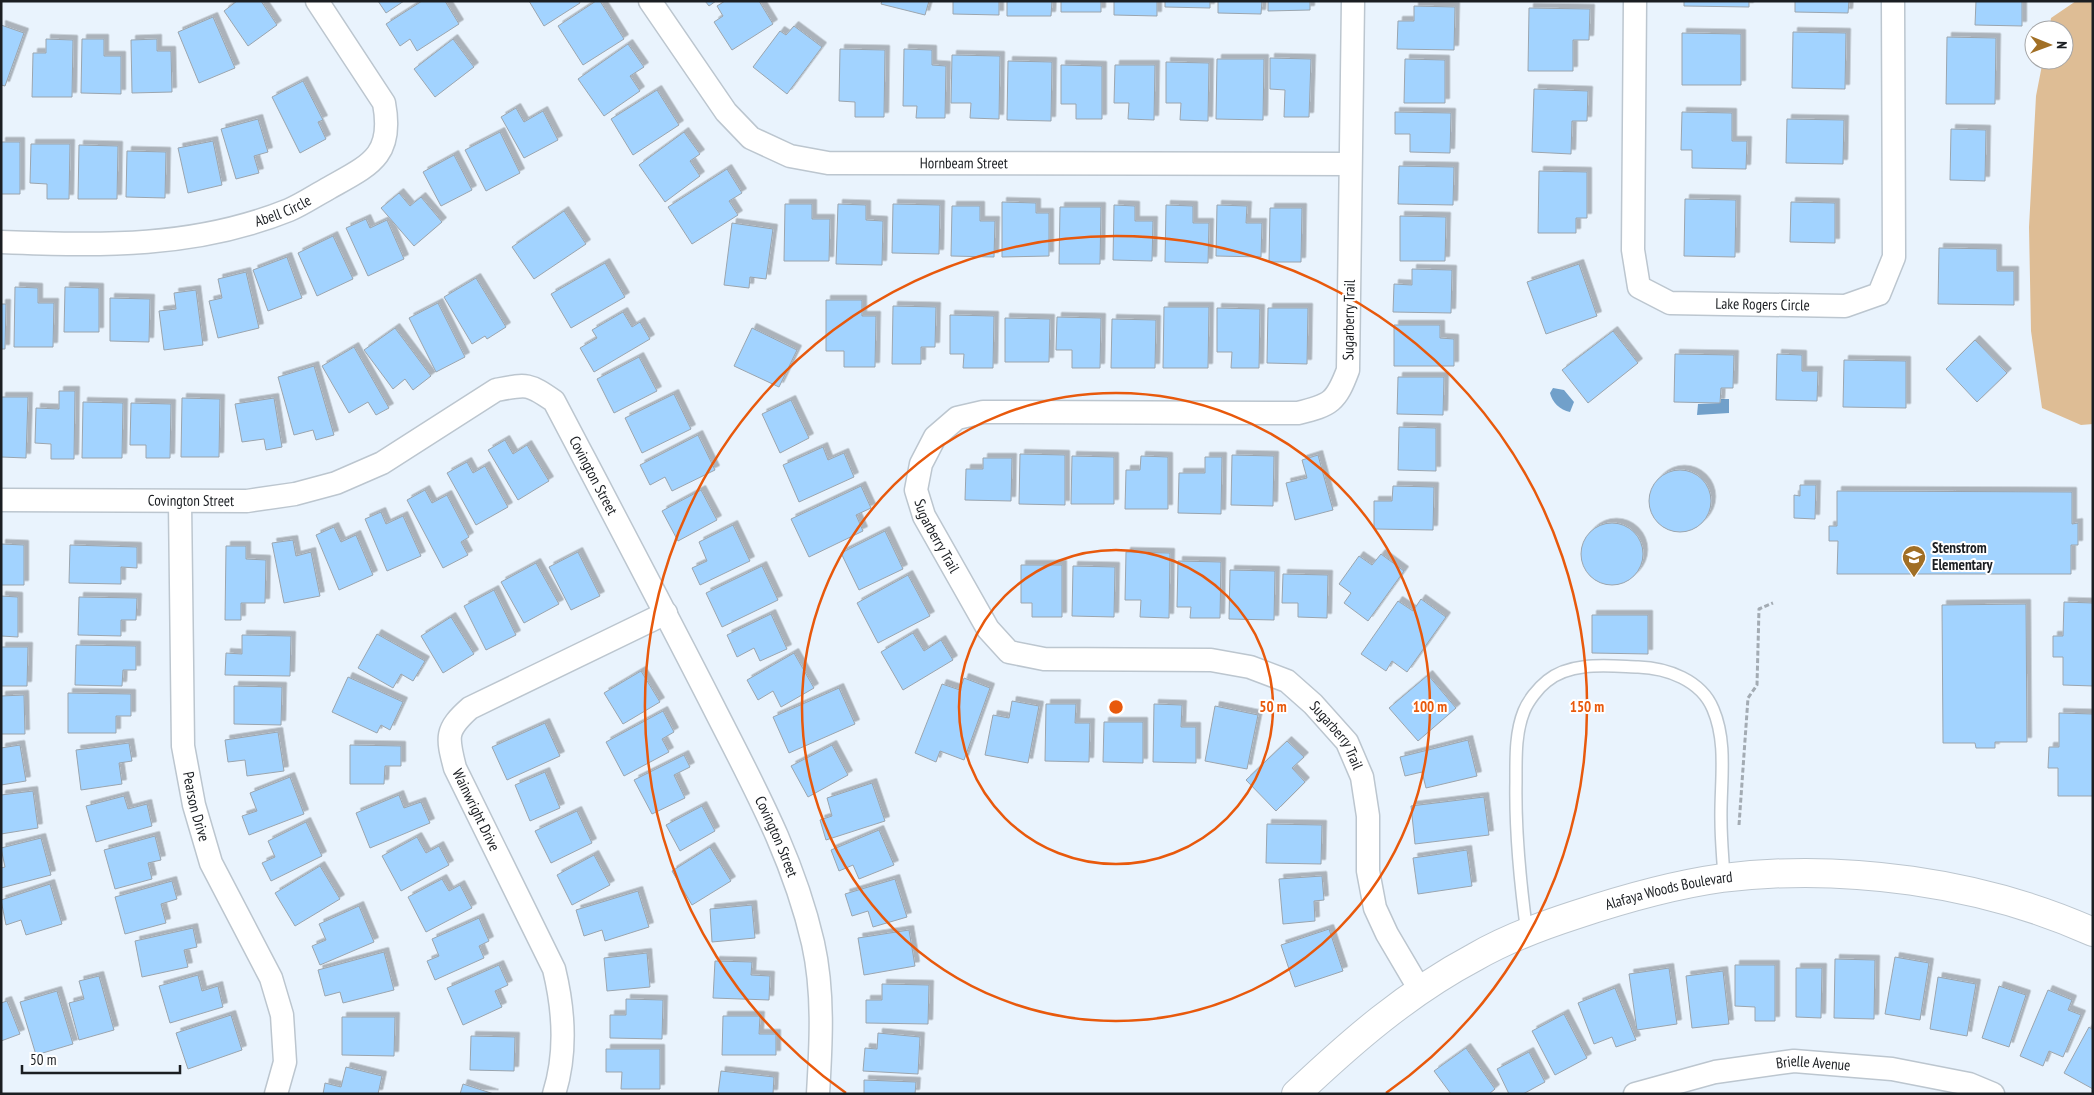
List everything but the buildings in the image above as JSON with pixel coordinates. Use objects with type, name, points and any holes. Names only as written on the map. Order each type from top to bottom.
[{"type":"street","name":"Abell Circle","points":[[1,242],[68,245],[160,242],[218,233],[290,210],[366,167],[384,146],[388,123],[384,103],[317,1]]},
{"type":"street","name":"Hornbeam Street","points":[[650,1],[726,112],[750,138],[790,156],[828,163],[1350,164]]},
{"type":"street","name":"Sugarberry Trail","points":[[1353,1],[1348,370],[1341,391],[1325,406],[1298,413],[982,412],[957,418],[935,437],[921,464],[916,490],[924,516],[988,629],[1009,652],[1044,659],[1210,660],[1250,667],[1287,681],[1313,704],[1347,742],[1362,777],[1368,816],[1368,871],[1375,908],[1387,934],[1420,990]]},
{"type":"street","name":"Lake Rogers Circle","points":[[1635,1],[1633,250],[1639,288],[1670,303],[1845,306],[1879,294],[1894,257],[1893,1]]},
{"type":"street","name":"Covington Street","points":[[1,500],[247,501],[295,494],[336,483],[382,463],[496,390],[516,386],[533,386],[554,401],[666,613],[775,828],[797,884],[813,945],[820,1001],[818,1094]]},
{"type":"street","name":"Pearson Drive","points":[[180,502],[183,746],[194,805],[211,863],[271,978],[282,1015],[285,1062],[276,1094]]},
{"type":"street","name":"Wainwright Drive","points":[[554,1094],[558,1082],[563,1041],[562,1003],[554,969],[455,768],[448,742],[454,722],[470,708],[666,613]]},
{"type":"street","name":"Alafaya Woods Boulevard","points":[[1296,1094],[1356,1038],[1420,990],[1475,956],[1526,933],[1607,904],[1661,889],[1724,878],[1811,874],[1891,878],[1967,890],[2011,901],[2093,932]]},
{"type":"street","name":"Brielle Avenue","points":[[1635,1094],[1715,1072],[1794,1061],[1892,1069],[1969,1084],[1994,1094]]},
{"type":"lane","points":[[1526,933],[1517,862],[1516,761],[1518,732],[1524,711],[1532,698],[1547,681],[1565,671],[1583,666],[1640,667],[1667,671],[1686,678],[1705,695],[1713,708],[1722,749],[1721,822],[1724,878]]},
{"type":"path","points":[[1739,830],[1748,698],[1756,685],[1758,609],[1773,602]]},
{"type":"shaded area","points":[[2076,1],[2093,1],[2093,424],[2081,425],[2042,408],[2031,331],[2029,227],[2036,96],[2041,70],[2074,70],[2074,20],[2051,20]]},
{"type":"water","points":[[1553,388],[1564,390],[1574,402],[1570,412],[1555,402],[1550,393]]},
{"type":"water","points":[[1721,399],[1729,399],[1729,413],[1697,415],[1698,404],[1720,403]]},
{"type":"place","name":"Stenstrom Elementary","points":[[1914,578]]}]
